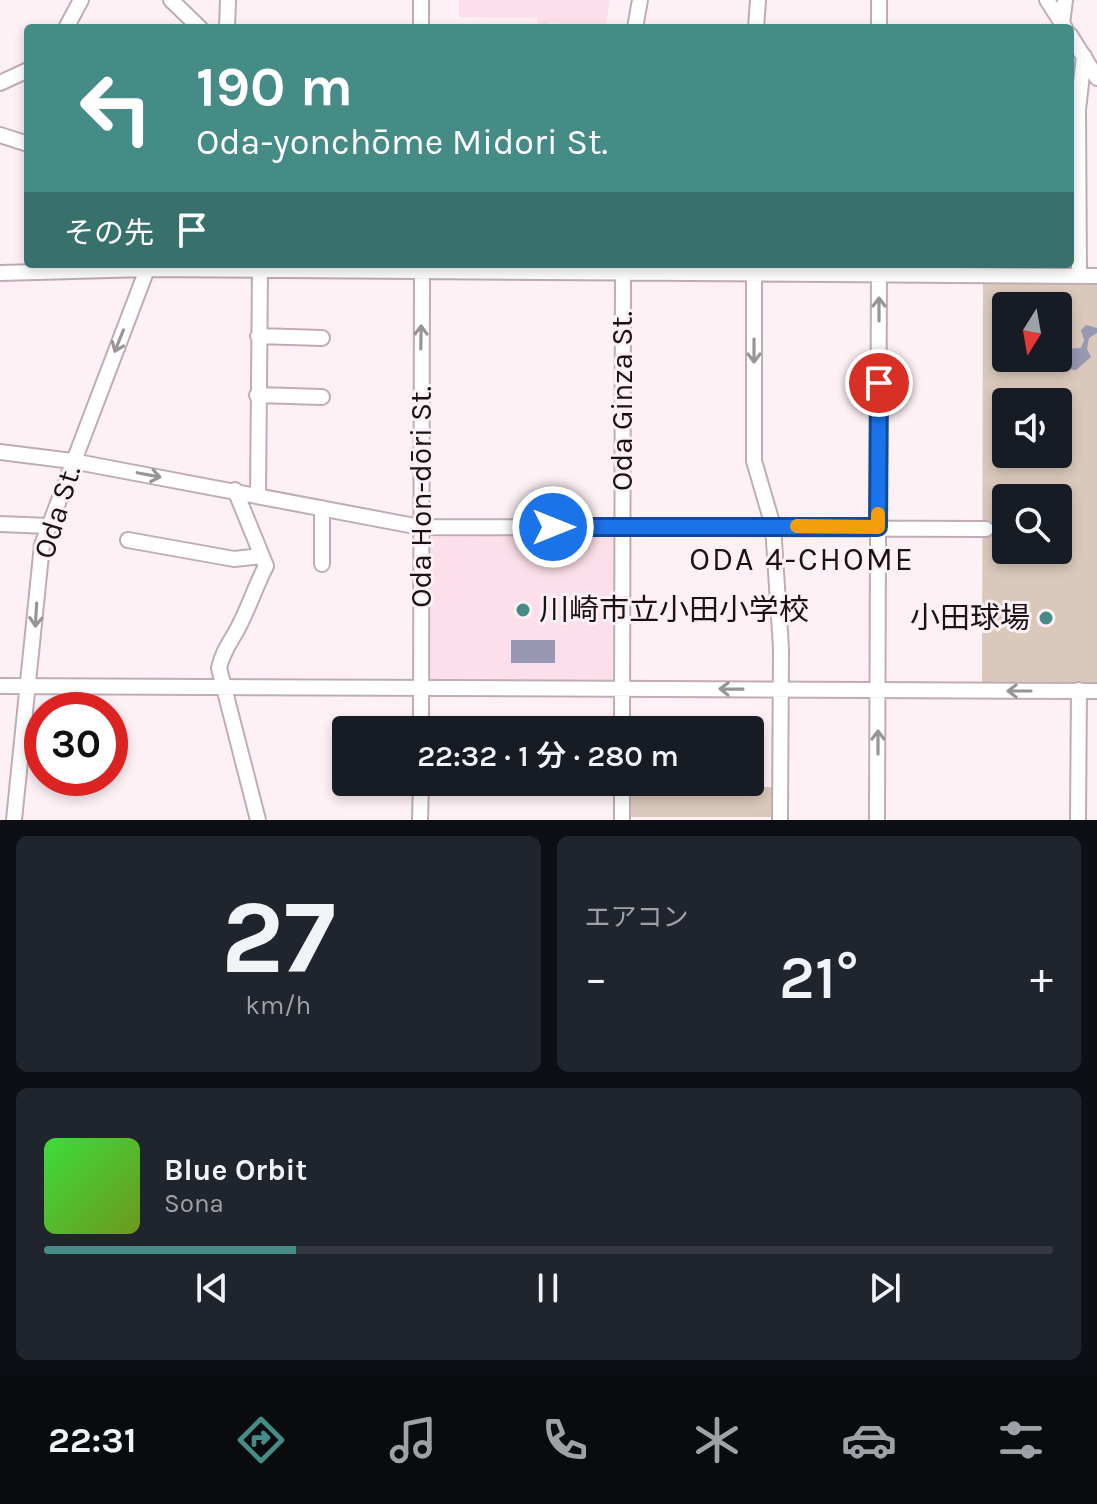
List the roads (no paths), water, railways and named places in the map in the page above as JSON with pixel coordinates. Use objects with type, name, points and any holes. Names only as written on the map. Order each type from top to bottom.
[{"type":"street","points":[[68,24],[81,0]]},
{"type":"street","points":[[171,0],[196,24]]},
{"type":"street","points":[[227,24],[228,0]]},
{"type":"street","points":[[421,0],[421,24]]},
{"type":"street","points":[[636,24],[640,0]]},
{"type":"street","points":[[756,24],[758,0]]},
{"type":"street","points":[[879,0],[879,24]]},
{"type":"street","points":[[1047,0],[1063,24]]},
{"type":"street","points":[[1065,0],[1066,24]]},
{"type":"street","points":[[1082,50],[1097,78]]},
{"type":"street","points":[[1079,275],[1078,110],[1082,50]]},
{"type":"street","points":[[0,83],[24,72]]},
{"type":"street","points":[[0,135],[24,143]]},
{"type":"street","points":[[0,273],[23,275],[47,269],[81,268]]},
{"type":"street","name":"Oda St.","points":[[14,820],[37,616],[37,579],[49,526],[147,268]]},
{"type":"street","points":[[204,268],[879,269],[1097,276]]},
{"type":"street","name":"Oda Ginza St.","points":[[622,716],[623,268]]},
{"type":"street","name":"Oda Hon-dōri St.","points":[[421,716],[422,269]]},
{"type":"street","points":[[754,269],[754,461],[773,526],[781,689],[780,820]]},
{"type":"street","points":[[877,820],[879,269]]},
{"type":"street","points":[[258,494],[260,270]]},
{"type":"street","points":[[258,336],[322,338]]},
{"type":"street","points":[[257,395],[322,397]]},
{"type":"street","points":[[0,452],[72,461],[258,494],[420,527],[986,529]]},
{"type":"street","points":[[235,490],[266,566],[240,626],[223,649],[219,668],[258,820]]},
{"type":"street","points":[[322,508],[322,564]]},
{"type":"street","points":[[0,524],[49,526]]},
{"type":"street","points":[[128,540],[234,559],[262,556]]},
{"type":"street","points":[[0,686],[1097,691]]},
{"type":"street","points":[[1078,820],[1079,690]]},
{"type":"street","points":[[420,820],[421,796]]},
{"type":"street","points":[[622,796],[622,820]]},
{"type":"water","points":[[1086,325],[1097,328],[1097,333],[1089,338],[1087,349],[1091,357],[1076,370],[1072,370],[1072,348],[1081,348],[1084,340],[1081,330]]},
{"type":"water","points":[[511,640],[555,640],[555,663],[511,663]]},
{"type":"place","name":"川崎市立小田小学校","points":[[523,610]]},
{"type":"place","name":"小田球場","points":[[1046,618]]},
{"type":"district","name":"ODA 4-CHOME","points":[[802,559]]}]
